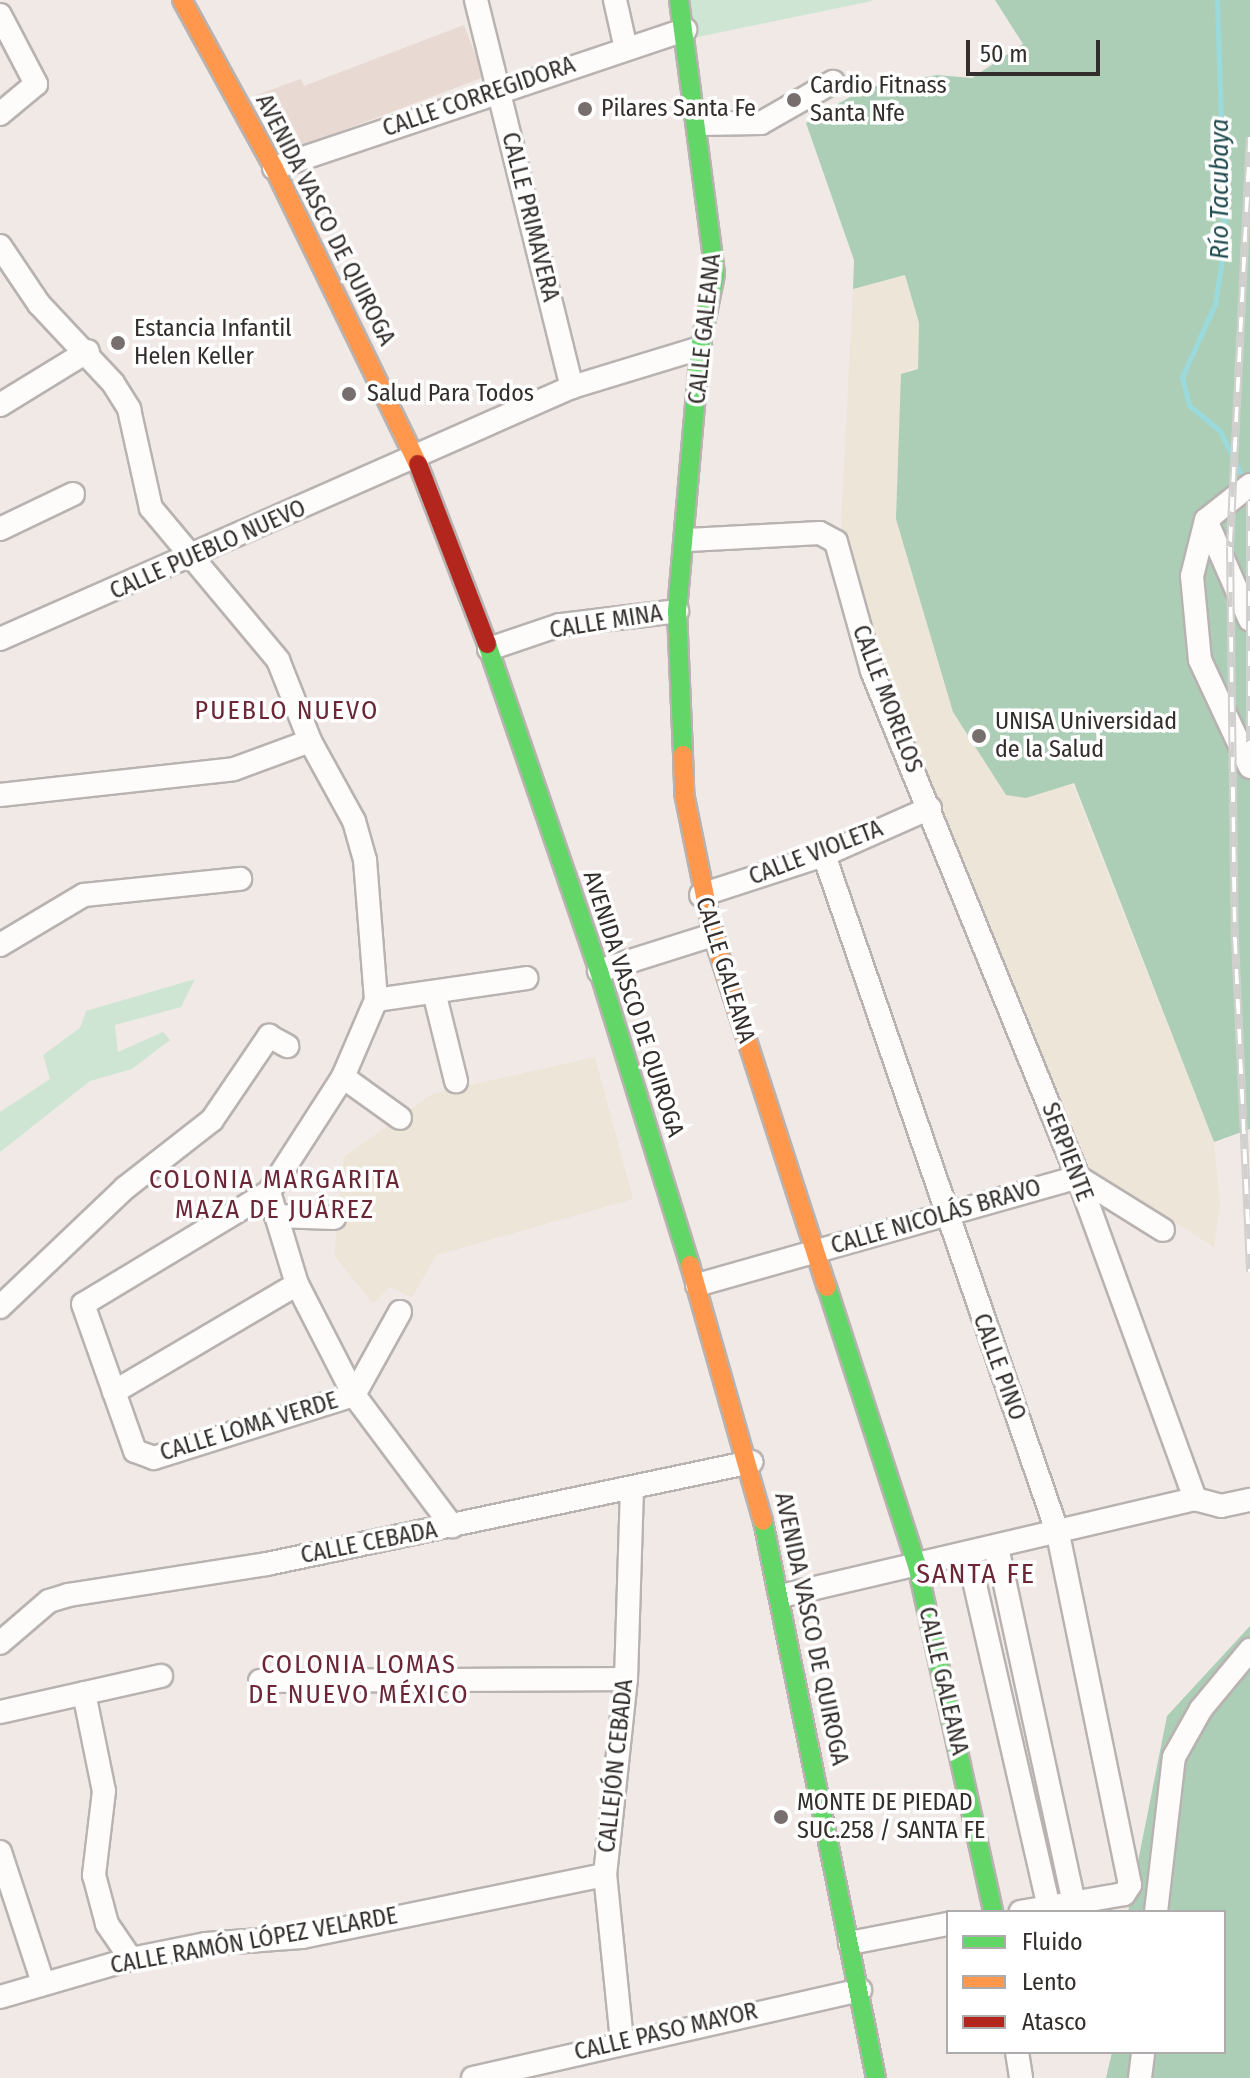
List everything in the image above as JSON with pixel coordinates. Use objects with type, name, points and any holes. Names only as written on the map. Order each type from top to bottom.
[{"type":"main road","name":"AVENIDA VASCO DE QUIROGA","points":[[182,0],[274,168],[415,457],[489,649],[599,971],[751,1462],[781,1596],[876,2078]]},
{"type":"main road","name":"CALLE GALEANA","points":[[679,0],[698,124],[715,274],[700,348],[688,540],[677,611],[684,793],[701,895],[713,935],[917,1565],[993,1910]]},
{"type":"street","name":"CALLE PRIMAVERA","points":[[476,0],[572,387]]},
{"type":"street","points":[[615,0],[626,49]]},
{"type":"street","points":[[0,15],[36,84],[0,114]]},
{"type":"street","name":"CALLE CORREGIDORA","points":[[274,168],[499,88],[685,30]]},
{"type":"street","points":[[698,124],[761,123],[833,82]]},
{"type":"street","points":[[0,246],[39,304],[88,351],[129,409],[151,508],[165,531],[194,555],[234,613],[278,660],[310,741],[354,821],[365,860],[376,1000],[343,1077],[269,1192],[83,1304],[114,1392],[297,1284]]},
{"type":"street","name":"CALLE PUEBLO NUEVO","points":[[0,639],[572,387],[700,348]]},
{"type":"street","points":[[0,405],[88,351]]},
{"type":"street","points":[[1250,485],[1206,520],[1192,576],[1200,660],[1250,767]]},
{"type":"street","points":[[0,529],[73,494]]},
{"type":"street","points":[[1206,520],[1250,620]]},
{"type":"street","name":"CALLE MORELOS","points":[[688,540],[820,533],[836,542],[872,671],[930,808]]},
{"type":"street","name":"CALLE MINA","points":[[489,649],[560,625],[677,611]]},
{"type":"street","points":[[0,795],[234,769],[310,741]]},
{"type":"street","name":"CALLE VIOLETA","points":[[701,895],[824,855],[930,808]]},
{"type":"street","name":"SERPIENTE","points":[[930,808],[1078,1177],[1195,1499]]},
{"type":"street","name":"CALLE PINO","points":[[824,855],[945,1217],[1058,1534],[1129,1891],[1074,1903]]},
{"type":"street","points":[[0,945],[84,895],[240,879]]},
{"type":"street","points":[[599,971],[713,935]]},
{"type":"street","points":[[376,1000],[526,978]]},
{"type":"street","points":[[434,992],[456,1081]]},
{"type":"street","points":[[0,1307],[125,1188],[212,1120],[269,1036],[287,1046]]},
{"type":"street","points":[[343,1077],[400,1118]]},
{"type":"street","points":[[1078,1177],[1163,1230]]},
{"type":"street","name":"CALLE NICOLÁS BRAVO","points":[[697,1285],[1078,1177]]},
{"type":"street","points":[[269,1192],[297,1284],[354,1395],[452,1526]]},
{"type":"street","points":[[276,1216],[334,1218]]},
{"type":"street","points":[[354,1395],[400,1312]]},
{"type":"street","name":"CALLE LOMA VERDE","points":[[114,1392],[135,1451],[144,1458],[354,1395]]},
{"type":"street","name":"CALLE CEBADA","points":[[0,1643],[49,1601],[69,1595],[452,1526],[632,1490],[751,1462]]},
{"type":"street","name":"CALLEJÓN CEBADA","points":[[622,2041],[605,1875],[626,1679],[632,1490]]},
{"type":"street","points":[[781,1596],[1058,1534],[1195,1499],[1221,1506],[1250,1500]]},
{"type":"street","points":[[997,1547],[1074,1903],[1035,1910]]},
{"type":"street","points":[[968,1554],[1049,1908]]},
{"type":"street","points":[[1156,1910],[1174,1757],[1201,1709],[1250,1650]]},
{"type":"street","points":[[0,1712],[161,1676]]},
{"type":"street","points":[[260,1681],[626,1679]]},
{"type":"street","points":[[84,1693],[104,1791],[94,1875],[107,1924],[131,1959]]},
{"type":"street","points":[[1014,1753],[1040,1747]]},
{"type":"street","points":[[0,1852],[43,1983]]},
{"type":"street","name":"CALLE RAMÓN LÓPEZ VELARDE","points":[[0,1997],[131,1959],[206,1944],[302,1937],[605,1875]]},
{"type":"street","points":[[850,1943],[946,1924]]},
{"type":"street","name":"CALLE PASO MAYOR","points":[[473,2078],[622,2041],[860,1990]]},
{"type":"street","points":[[1017,2054],[1021,2078]]},
{"type":"street","points":[[1140,2078],[1143,2054]]},
{"type":"shaded area","points":[[464,25],[484,77],[286,152],[256,95],[301,79],[304,86]]},
{"type":"shaded area","name":"UNISA Universidad de la Salud","points":[[905,275],[919,323],[918,369],[908,369],[1214,1142],[1220,1205],[1214,1247],[1085,1165],[868,645],[841,521],[853,289]]},
{"type":"shaded area","points":[[595,1057],[633,1199],[437,1255],[412,1297],[390,1287],[373,1304],[334,1255],[344,1157],[432,1094]]},
{"type":"green space","points":[[686,0],[871,0],[872,1],[693,38]]},
{"type":"green space","points":[[995,0],[1250,0],[1250,1129],[1214,1142],[1074,783],[1026,798],[1006,795],[953,712],[896,519],[901,374],[918,369],[919,323],[905,275],[853,289],[854,260],[806,123],[865,88],[937,75],[972,78],[1023,44]]},
{"type":"green space","points":[[195,979],[181,1007],[115,1025],[118,1052],[163,1032],[170,1040],[132,1069],[90,1081],[0,1152],[0,1112],[50,1079],[43,1055],[80,1028],[86,1011]]},
{"type":"green space","points":[[1250,1626],[1250,2078],[1106,2078],[1112,2054],[1226,2054],[1226,1910],[1128,1910],[1167,1716]]},
{"type":"waterway","name":"Río Tacubaya","points":[[1217,0],[1225,239],[1215,304],[1182,377],[1189,405],[1220,431],[1244,480]]},
{"type":"railway","points":[[1250,137],[1230,547],[1235,939],[1250,1272]]},
{"type":"railway","points":[[1250,501],[1250,742]]},
{"type":"traffic: fast","points":[[679,0],[715,274],[700,348],[677,611],[683,755]]},
{"type":"traffic: fast","points":[[487,644],[599,971],[690,1265]]},
{"type":"traffic: fast","points":[[827,1287],[917,1565],[993,1910]]},
{"type":"traffic: fast","points":[[763,1521],[876,2078]]},
{"type":"traffic: slow","points":[[182,0],[274,168],[418,464]]},
{"type":"traffic: slow","points":[[683,755],[684,793],[713,935],[827,1287]]},
{"type":"traffic: slow","points":[[690,1265],[763,1521]]},
{"type":"traffic: jam","points":[[418,464],[487,644]]},
{"type":"place","name":"Cardio Fitnass Santa Nfe","points":[[794,100]]},
{"type":"place","name":"Pilares Santa Fe","points":[[585,109]]},
{"type":"place","name":"Estancia Infantil Helen Keller","points":[[118,343]]},
{"type":"place","name":"Salud Para Todos","points":[[349,394]]},
{"type":"place","name":"UNISA Universidad de la Salud","points":[[979,736]]},
{"type":"place","name":"MONTE DE PIEDAD SUC.258 / SANTA FE","points":[[781,1817]]},
{"type":"district","name":"PUEBLO NUEVO","points":[[287,711]]},
{"type":"district","name":"COLONIA MARGARITA MAZA DE JUÁREZ","points":[[275,1195]]},
{"type":"district","name":"SANTA FE","points":[[976,1574]]},
{"type":"district","name":"COLONIA LOMAS DE NUEVO MÉXICO","points":[[359,1680]]}]
